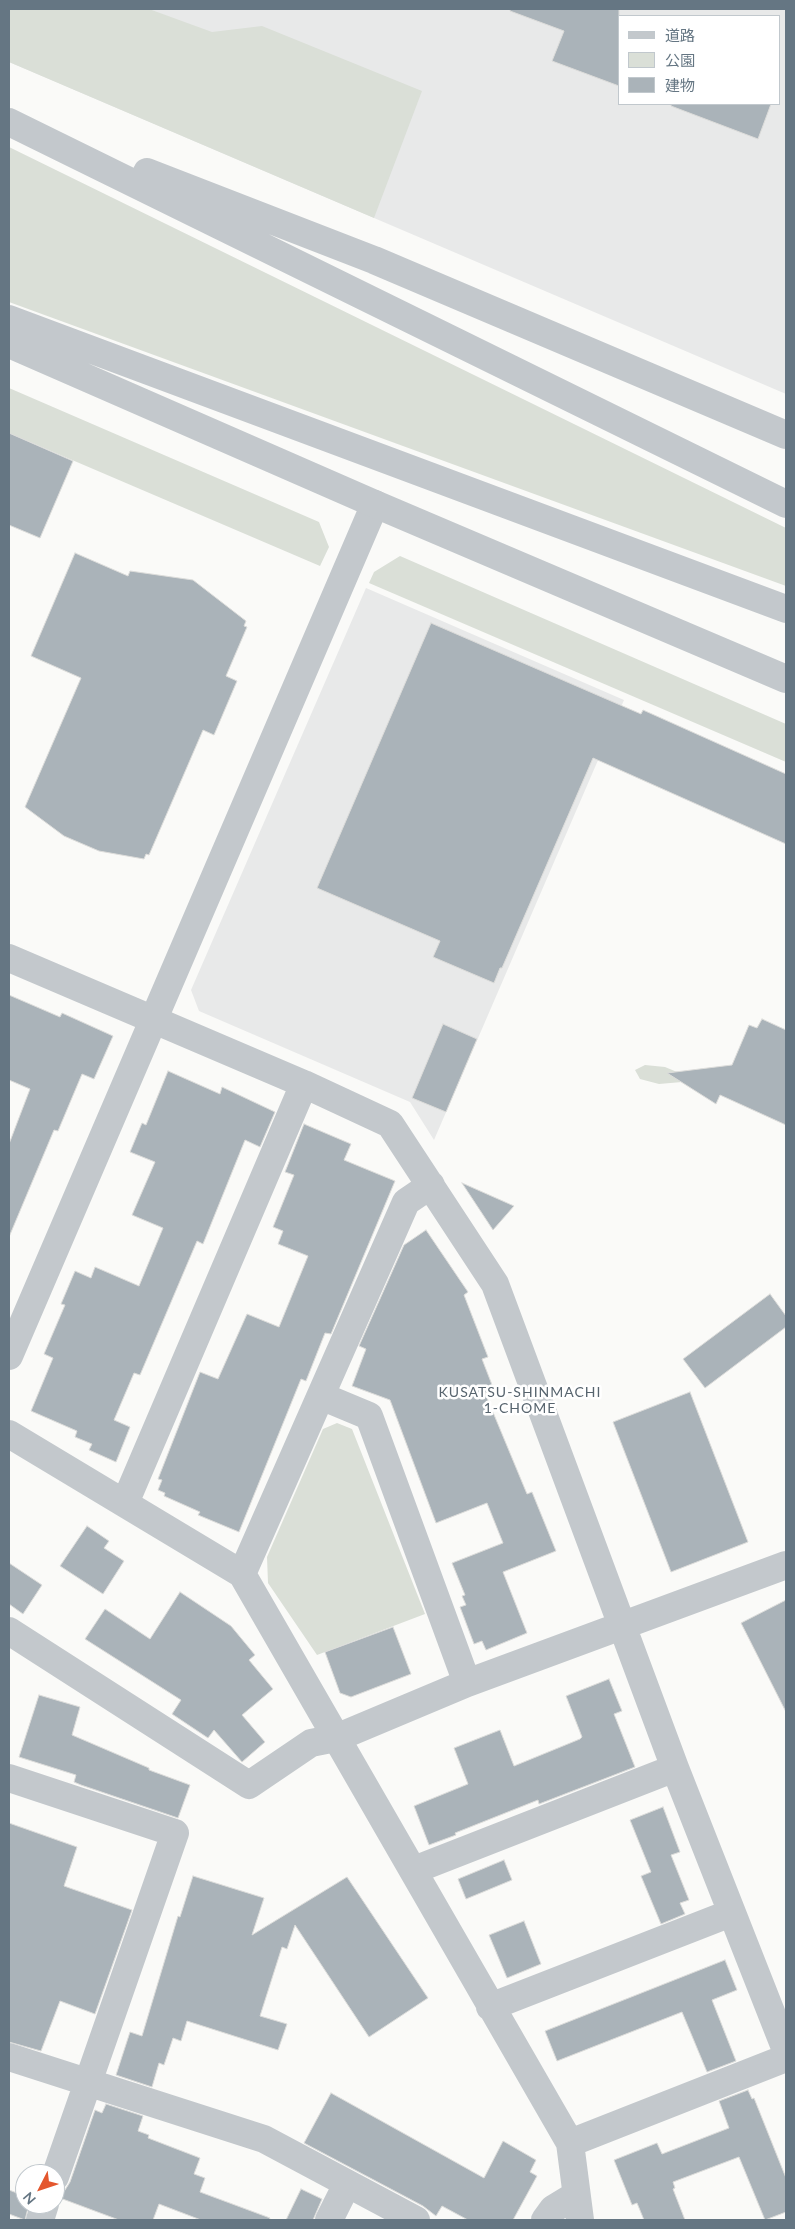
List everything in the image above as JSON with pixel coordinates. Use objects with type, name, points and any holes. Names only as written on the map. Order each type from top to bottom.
[{"type":"street","points":[[9,120],[374,260],[786,435]]},
{"type":"street","points":[[9,120],[786,504]]},
{"type":"street","points":[[9,319],[786,609]]},
{"type":"street","points":[[9,344],[375,504],[786,680]]},
{"type":"street","points":[[9,1356],[375,504]]},
{"type":"street","points":[[9,958],[304,1084],[390,1124],[495,1284],[675,1768],[786,2050]]},
{"type":"street","points":[[125,1503],[304,1084]]},
{"type":"street","points":[[242,1574],[406,1202],[431,1185]]},
{"type":"street","points":[[320,1396],[369,1416],[467,1684]]},
{"type":"street","points":[[9,1434],[242,1574],[570,2143],[578,2208],[554,2209],[545,2220]]},
{"type":"street","points":[[9,1631],[249,1785],[311,1743],[336,1738],[467,1684],[786,1565]]},
{"type":"street","points":[[414,1870],[675,1768]]},
{"type":"street","points":[[9,1778],[174,1833],[60,2164]]},
{"type":"street","points":[[490,2007],[731,1913]]},
{"type":"street","points":[[9,2057],[88,2084],[264,2139],[416,2220]]},
{"type":"street","points":[[570,2143],[786,2058]]},
{"type":"street","points":[[330,2220],[348,2184]]},
{"type":"shaded area","points":[[9,9],[786,9],[786,394],[9,62]]},
{"type":"shaded area","points":[[366,588],[624,700],[434,1140],[410,1102],[199,1011],[191,990]]},
{"type":"green space","points":[[9,9],[149,9],[212,32],[262,26],[422,91],[374,218],[9,62]]},
{"type":"green space","points":[[9,147],[786,528],[786,586],[9,302]]},
{"type":"green space","points":[[9,388],[319,522],[329,547],[320,566],[9,433]]},
{"type":"green space","points":[[400,556],[786,724],[786,762],[369,583],[374,572]]},
{"type":"green space","points":[[645,1065],[665,1067],[677,1072],[668,1073],[682,1082],[659,1084],[640,1079],[635,1070]]},
{"type":"green space","points":[[337,1423],[352,1429],[425,1614],[317,1655],[268,1583],[267,1557],[323,1429]]},
{"type":"building","points":[[510,9],[619,9],[618,86],[552,61],[564,31],[510,11]]},
{"type":"building","points":[[671,105],[771,105],[758,139]]},
{"type":"building","points":[[9,433],[73,461],[40,538],[9,525]]},
{"type":"building","points":[[75,553],[128,576],[130,571],[193,580],[246,621],[244,626],[247,627],[226,676],[237,681],[214,735],[203,730],[149,855],[146,854],[144,859],[99,851],[64,836],[25,807],[81,678],[31,656]]},
{"type":"building","points":[[431,623],[641,714],[643,710],[786,774],[786,844],[593,758],[494,983],[433,957],[440,941],[317,888]]},
{"type":"building","points":[[9,995],[60,1017],[62,1013],[113,1036],[94,1079],[82,1074],[58,1131],[54,1130],[9,1237],[9,1144],[30,1089],[9,1080]]},
{"type":"building","points":[[762,1019],[786,1030],[786,1125],[720,1095],[716,1104],[667,1073],[732,1065],[749,1025],[757,1028]]},
{"type":"building","points":[[443,1024],[477,1039],[446,1112],[412,1098]]},
{"type":"building","points":[[168,1071],[220,1094],[222,1087],[275,1112],[260,1147],[245,1140],[203,1244],[197,1241],[140,1375],[134,1373],[114,1420],[130,1427],[116,1462],[89,1450],[92,1444],[75,1437],[77,1431],[31,1411],[53,1358],[44,1354],[65,1305],[61,1304],[75,1271],[91,1278],[95,1267],[139,1286],[163,1228],[132,1215],[155,1162],[130,1152],[142,1123],[146,1125]]},
{"type":"building","points":[[304,1124],[351,1144],[344,1160],[395,1181],[331,1334],[325,1333],[306,1381],[301,1379],[239,1532],[198,1515],[200,1512],[164,1496],[165,1493],[158,1490],[162,1480],[158,1479],[200,1372],[218,1379],[247,1314],[279,1327],[308,1256],[278,1244],[283,1231],[273,1227],[294,1175],[285,1172]]},
{"type":"building","points":[[462,1183],[514,1206],[493,1230]]},
{"type":"building","points":[[426,1230],[468,1292],[464,1295],[488,1357],[482,1359],[494,1390],[485,1393],[527,1494],[532,1492],[556,1551],[503,1572],[527,1633],[486,1650],[482,1641],[474,1644],[460,1607],[466,1605],[462,1596],[465,1595],[452,1563],[503,1543],[487,1503],[436,1523],[390,1400],[352,1386],[366,1349],[359,1346],[404,1245]]},
{"type":"building","points":[[770,1294],[786,1316],[786,1327],[705,1388],[683,1359]]},
{"type":"building","points":[[690,1392],[748,1542],[671,1572],[613,1422]]},
{"type":"building","points":[[87,1526],[109,1541],[104,1548],[124,1561],[103,1594],[60,1566]]},
{"type":"building","points":[[9,1563],[42,1585],[23,1614],[9,1604]]},
{"type":"building","points":[[180,1592],[231,1626],[255,1655],[249,1660],[273,1689],[242,1715],[265,1742],[242,1762],[214,1730],[208,1738],[172,1714],[181,1700],[85,1639],[105,1609],[150,1639]]},
{"type":"building","points":[[786,1600],[786,1712],[741,1623]]},
{"type":"building","points":[[393,1627],[411,1674],[351,1697],[340,1693],[325,1652]]},
{"type":"building","points":[[609,1679],[622,1711],[614,1714],[635,1767],[539,1804],[538,1800],[429,1845],[414,1806],[468,1784],[454,1748],[500,1730],[514,1766],[580,1739],[582,1737],[566,1696]]},
{"type":"building","points":[[39,1695],[80,1707],[72,1735],[149,1768],[149,1770],[190,1785],[178,1818],[81,1785],[74,1782],[76,1775],[19,1757]]},
{"type":"building","points":[[663,1807],[680,1852],[671,1855],[689,1900],[680,1903],[685,1914],[661,1924],[641,1876],[651,1872],[630,1820]]},
{"type":"building","points":[[9,1823],[77,1847],[64,1886],[132,1910],[95,2014],[60,2001],[41,2051],[9,2042]]},
{"type":"building","points":[[504,1860],[512,1880],[466,1899],[458,1879]]},
{"type":"building","points":[[193,1876],[264,1898],[252,1935],[347,1877],[428,1998],[369,2037],[295,1925],[287,1949],[282,1947],[260,2016],[287,2024],[278,2050],[187,2021],[181,2041],[173,2038],[164,2065],[159,2063],[152,2087],[116,2075],[130,2032],[142,2036],[178,1916],[180,1917]]},
{"type":"building","points":[[524,1921],[541,1964],[507,1978],[489,1935]]},
{"type":"building","points":[[725,1960],[737,1990],[712,2000],[736,2061],[707,2072],[682,2012],[557,2061],[545,2031]]},
{"type":"building","points":[[748,2090],[752,2099],[754,2098],[786,2178],[786,2212],[765,2220],[739,2157],[673,2182],[675,2188],[673,2189],[685,2220],[644,2220],[637,2203],[632,2205],[614,2160],[657,2143],[662,2154],[729,2128],[719,2101]]},
{"type":"building","points":[[331,2093],[484,2178],[503,2141],[536,2160],[530,2172],[537,2176],[513,2220],[468,2220],[442,2206],[436,2216],[423,2206],[304,2143]]},
{"type":"building","points":[[106,2104],[143,2116],[138,2131],[149,2135],[148,2138],[200,2158],[194,2174],[205,2178],[200,2192],[270,2218],[269,2220],[201,2220],[159,2204],[153,2220],[119,2220],[65,2200],[65,2190],[70,2182],[95,2110],[102,2113]]},
{"type":"building","points":[[301,2189],[322,2199],[313,2220],[286,2220]]},
{"type":"building","points":[[9,2190],[15,2192],[15,2214],[26,2214],[25,2220],[9,2214]]},
{"type":"district","name":"KUSATSU-SHINMACHI 1-CHOME","points":[[520,1400]]}]
